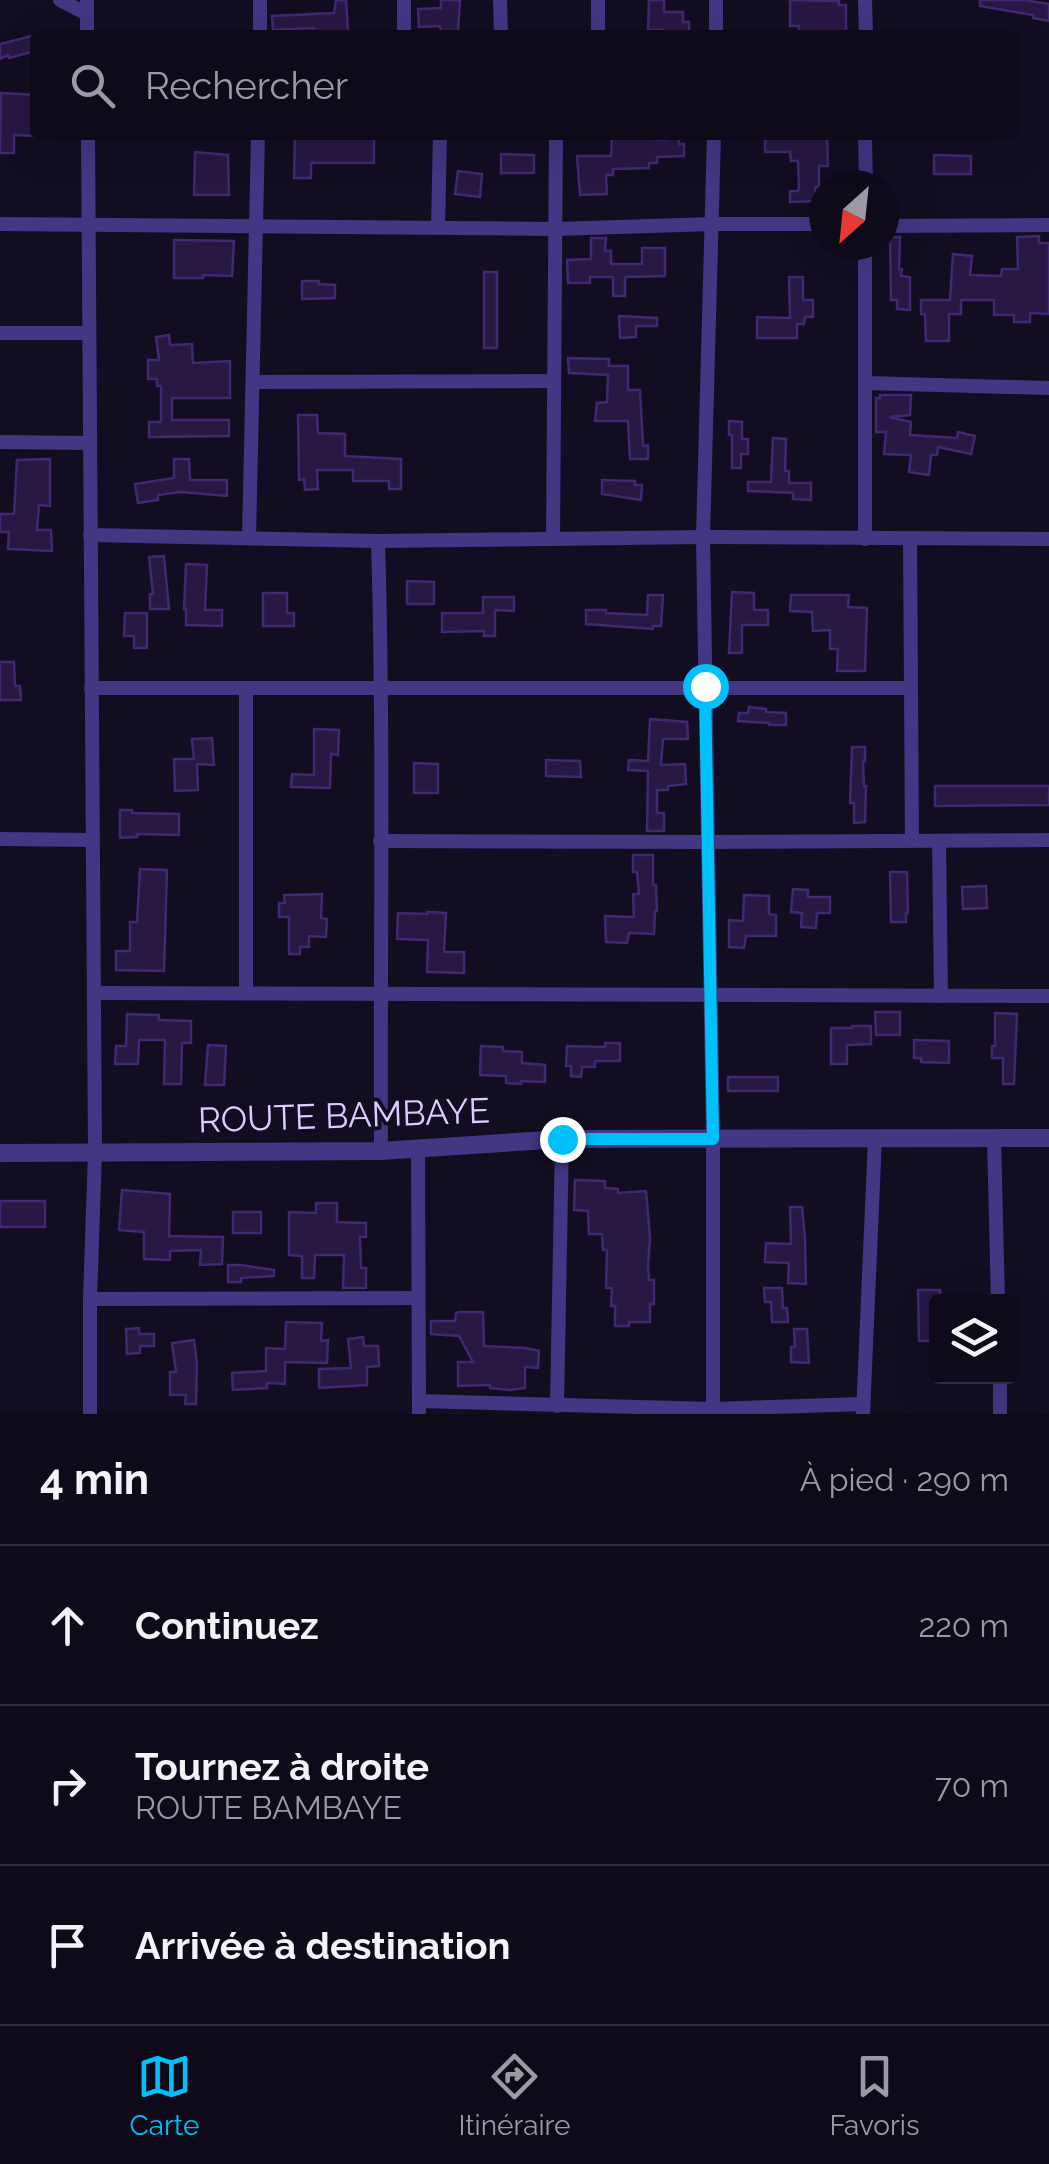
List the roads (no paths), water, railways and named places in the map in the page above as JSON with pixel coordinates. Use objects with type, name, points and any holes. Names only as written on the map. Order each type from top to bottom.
[{"type":"street","points":[[60,0],[87,7]]},
{"type":"street","points":[[260,0],[260,30]]},
{"type":"street","points":[[404,0],[404,30]]},
{"type":"street","points":[[500,0],[501,30]]},
{"type":"street","points":[[598,0],[598,30]]},
{"type":"street","points":[[716,0],[716,30]]},
{"type":"street","points":[[865,0],[866,30]]},
{"type":"street","points":[[88,140],[95,1152],[90,1414]]},
{"type":"street","points":[[249,538],[258,140]]},
{"type":"street","points":[[438,228],[440,140]]},
{"type":"street","points":[[553,539],[556,140]]},
{"type":"street","points":[[713,1412],[713,1139],[703,538],[714,140]]},
{"type":"street","points":[[866,140],[866,170]]},
{"type":"street","points":[[0,224],[555,229],[809,224]]},
{"type":"street","points":[[899,226],[1049,225]]},
{"type":"street","points":[[865,539],[866,260]]},
{"type":"street","points":[[0,333],[89,333]]},
{"type":"street","points":[[253,382],[554,381]]},
{"type":"street","points":[[866,383],[1049,388]]},
{"type":"street","points":[[0,442],[90,442]]},
{"type":"street","points":[[90,535],[378,541],[1049,540]]},
{"type":"street","points":[[910,539],[912,841]]},
{"type":"street","points":[[378,541],[382,688],[381,1152]]},
{"type":"street","points":[[92,688],[911,688]]},
{"type":"street","points":[[246,688],[246,993]]},
{"type":"street","points":[[0,840],[93,840]]},
{"type":"street","points":[[380,840],[1049,840]]},
{"type":"street","points":[[939,841],[941,996]]},
{"type":"street","points":[[94,993],[1049,996]]},
{"type":"street","points":[[418,1149],[419,1408],[557,1406],[713,1412],[862,1409],[875,1138]]},
{"type":"street","points":[[994,1138],[998,1294]]},
{"type":"street","name":"ROUTE BAMBAYE","points":[[0,1153],[381,1152],[562,1139],[1049,1138]]},
{"type":"street","points":[[557,1406],[562,1139]]},
{"type":"street","points":[[90,1299],[418,1298]]},
{"type":"street","points":[[1000,1384],[1000,1414]]}]
